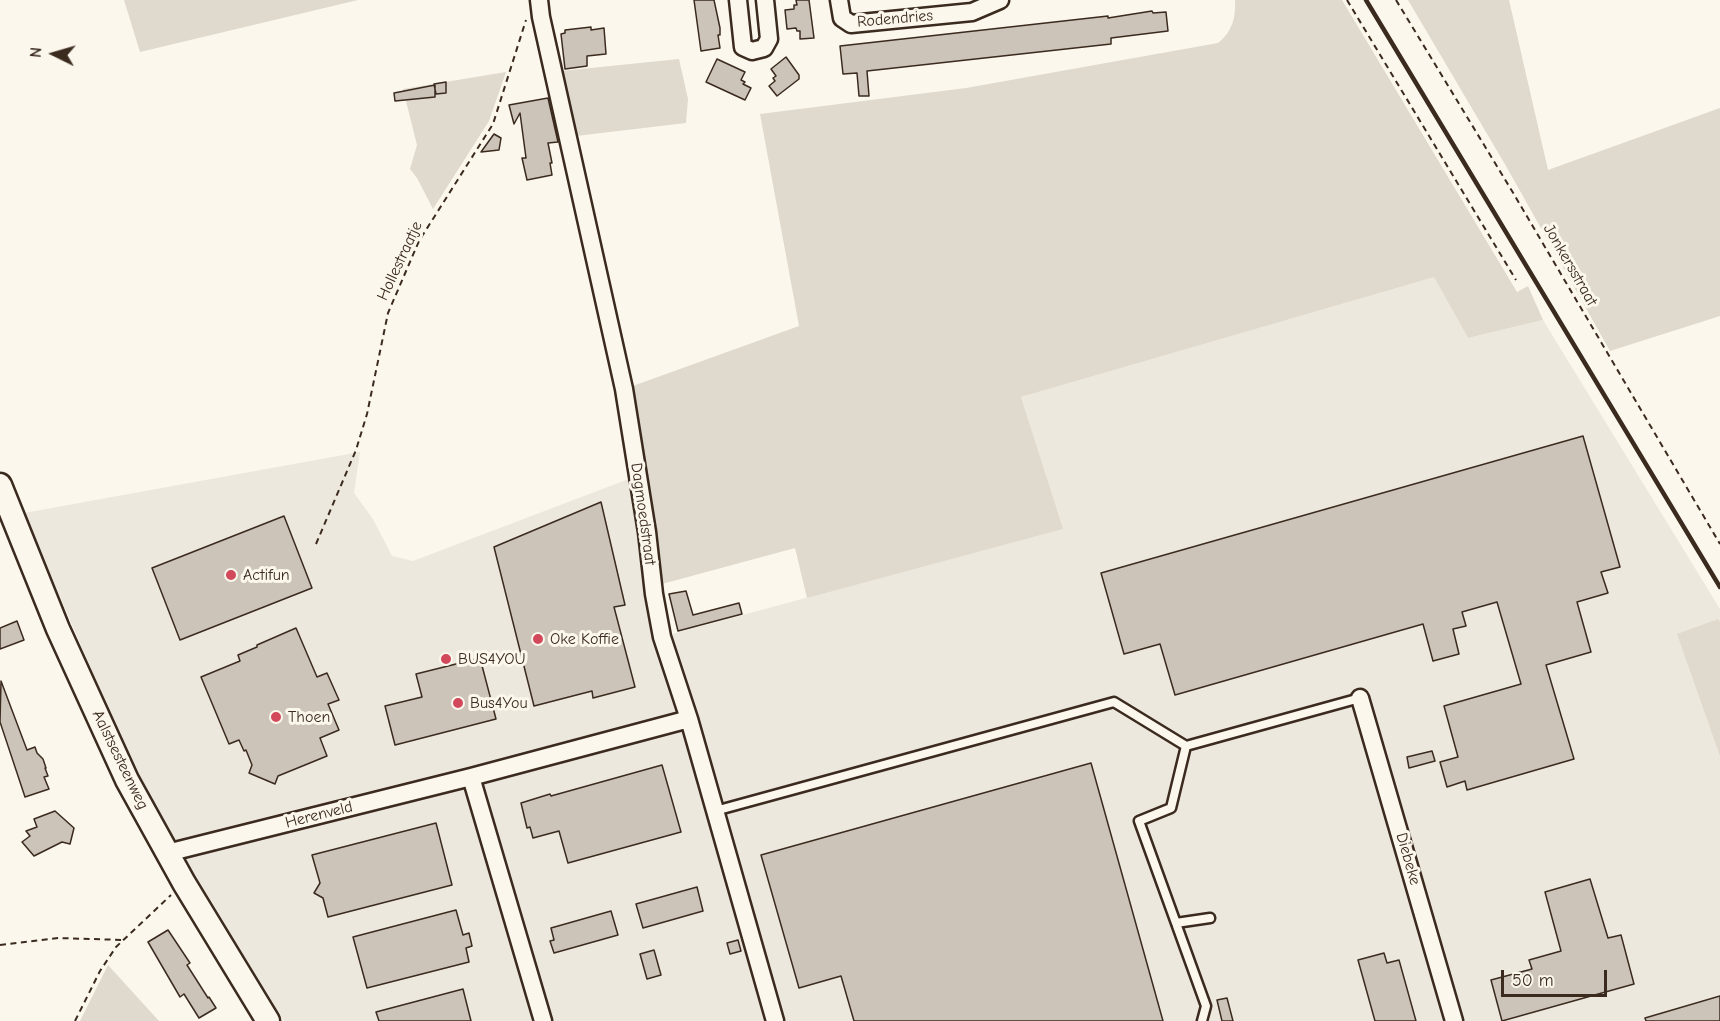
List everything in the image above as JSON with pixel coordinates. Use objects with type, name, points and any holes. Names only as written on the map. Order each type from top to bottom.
[{"type":"main road","name":"Aalstsesteenweg","points":[[0,485],[73,661],[127,780],[184,883],[268,1021]]},
{"type":"street","name":"Dagmoedstraat","points":[[539,0],[624,389],[660,626],[689,719],[775,1021]]},
{"type":"street","points":[[738,0],[743,47],[752,51],[764,48],[769,39],[765,0]]},
{"type":"street","name":"Rodendries","points":[[839,0],[842,18],[851,24],[972,12],[1000,0]]},
{"type":"street","name":"Diebeke","points":[[1360,698],[1454,1021]]},
{"type":"street","name":"Herenveld","points":[[167,853],[471,777],[689,719]]},
{"type":"street","points":[[471,777],[543,1021]]},
{"type":"lane","points":[[715,811],[1114,702],[1186,746],[1360,698]]},
{"type":"lane","points":[[1186,746],[1171,808],[1139,821],[1206,1006],[1202,1021]]},
{"type":"lane","points":[[1176,923],[1210,918]]},
{"type":"path","points":[[1347,0],[1516,280]]},
{"type":"path","name":"Jonkersstraat","points":[[1396,0],[1512,191],[1720,544]]},
{"type":"path","name":"Hollestraatje","points":[[316,544],[356,450],[367,414],[388,313],[419,241],[493,123],[526,20]]},
{"type":"path","points":[[75,1021],[100,971],[116,946],[184,883]]},
{"type":"path","points":[[0,945],[58,938],[123,940]]},
{"type":"shaded area","points":[[124,0],[358,0],[140,52]]},
{"type":"shaded area","points":[[1235,0],[1342,0],[1517,292],[1528,286],[1543,320],[1468,338],[1434,277],[1021,397],[1063,529],[807,598],[795,548],[662,584],[630,387],[799,326],[760,114],[966,88],[1218,43],[1227,34],[1232,24]]},
{"type":"shaded area","points":[[1408,0],[1509,0],[1548,170],[1720,108],[1720,316],[1610,351],[1506,166]]},
{"type":"shaded area","points":[[679,59],[688,99],[686,123],[576,136],[561,71]]},
{"type":"shaded area","points":[[506,72],[489,121],[433,209],[410,169],[417,145],[403,89]]},
{"type":"shaded area","points":[[1434,276],[1468,338],[1543,320],[1720,609],[1720,1021],[782,1021],[672,634],[1062,529],[1021,397]]},
{"type":"shaded area","points":[[360,452],[354,493],[373,519],[392,556],[413,561],[634,477],[703,789],[766,1021],[284,1021],[191,875],[140,783],[24,513]]},
{"type":"shaded area","points":[[1718,619],[1720,622],[1720,756],[1677,634]]},
{"type":"shaded area","points":[[108,965],[159,1021],[80,1021]]},
{"type":"building","points":[[694,0],[714,0],[720,28],[720,35],[718,35],[720,48],[701,51]]},
{"type":"building","points":[[796,0],[809,0],[814,38],[800,39],[800,31],[796,28],[787,29],[785,10],[794,9],[794,5],[797,5]]},
{"type":"building","points":[[1152,11],[1153,13],[1166,12],[1168,31],[1111,38],[1111,44],[867,71],[869,96],[859,96],[857,73],[843,74],[840,46],[1108,16],[1108,18]]},
{"type":"building","points":[[591,27],[591,30],[604,28],[606,54],[587,56],[587,66],[565,69],[561,34],[565,33],[565,30]]},
{"type":"building","points":[[786,57],[799,75],[799,79],[777,96],[769,86],[775,81],[773,78],[776,76],[771,69]]},
{"type":"building","points":[[717,59],[745,72],[741,80],[745,82],[743,84],[751,88],[745,100],[706,82]]},
{"type":"building","points":[[446,82],[446,93],[436,94],[434,84]]},
{"type":"building","points":[[435,85],[435,97],[395,101],[394,93]]},
{"type":"building","points":[[548,98],[558,142],[548,143],[552,175],[527,180],[522,158],[526,158],[520,113],[514,124],[509,105]]},
{"type":"building","points":[[494,134],[501,138],[499,150],[481,152]]},
{"type":"building","points":[[1583,436],[1620,567],[1601,572],[1608,593],[1577,602],[1591,652],[1546,665],[1574,759],[1467,790],[1465,781],[1447,787],[1440,762],[1458,757],[1444,706],[1521,684],[1497,602],[1462,612],[1466,626],[1453,629],[1459,654],[1433,661],[1423,624],[1175,695],[1160,644],[1124,654],[1101,573]]},
{"type":"building","points":[[601,502],[625,605],[614,607],[635,687],[593,698],[592,691],[534,706],[494,547]]},
{"type":"building","name":"Actifun","points":[[284,516],[312,588],[180,640],[152,568]]},
{"type":"building","points":[[686,591],[693,615],[739,603],[742,614],[678,631],[669,594]]},
{"type":"building","points":[[17,621],[24,640],[0,649],[0,628]]},
{"type":"building","name":"Thoen","points":[[296,628],[317,677],[327,673],[339,700],[328,704],[339,730],[320,738],[327,756],[278,776],[275,784],[249,773],[252,765],[246,750],[244,751],[239,740],[229,744],[201,677],[240,661],[238,655]]},
{"type":"building","name":"Bus4You","points":[[480,658],[496,719],[395,745],[385,706],[422,697],[416,674]]},
{"type":"building","points":[[1,681],[27,750],[35,747],[43,759],[48,776],[44,777],[49,789],[25,797],[0,722]]},
{"type":"building","points":[[1432,751],[1435,761],[1409,768],[1407,757]]},
{"type":"building","points":[[1091,763],[1163,1021],[854,1021],[841,976],[799,988],[761,855]]},
{"type":"building","points":[[662,765],[681,832],[568,863],[559,831],[533,838],[530,827],[527,828],[521,803]]},
{"type":"building","points":[[55,811],[74,828],[70,844],[62,842],[34,856],[22,842],[30,836],[26,831],[37,827],[34,819]]},
{"type":"building","points":[[436,823],[452,885],[328,917],[323,898],[314,893],[320,883],[312,855]]},
{"type":"building","points":[[1590,879],[1608,938],[1621,935],[1634,984],[1502,1021],[1491,980],[1532,969],[1529,960],[1561,951],[1545,892]]},
{"type":"building","points":[[697,887],[703,911],[643,928],[636,904]]},
{"type":"building","points":[[456,910],[463,935],[469,933],[472,946],[466,948],[469,962],[367,988],[353,937]]},
{"type":"building","points":[[611,911],[618,935],[554,953],[550,941],[554,940],[551,928]]},
{"type":"building","points":[[168,930],[190,963],[187,965],[216,1008],[199,1018],[184,994],[180,997],[148,942]]},
{"type":"building","points":[[738,940],[741,951],[730,954],[727,943]]},
{"type":"building","points":[[654,950],[661,975],[647,979],[640,954]]},
{"type":"building","points":[[1384,953],[1387,963],[1399,960],[1416,1021],[1375,1021],[1358,960]]},
{"type":"building","points":[[463,989],[471,1021],[379,1021],[376,1012]]},
{"type":"building","points":[[1720,996],[1720,1021],[1646,1021],[1645,1018]]},
{"type":"building","points":[[1227,998],[1233,1021],[1222,1021],[1217,1000]]},
{"type":"railway","points":[[1366,0],[1720,587]]},
{"type":"place","name":"Actifun","points":[[231,575]]},
{"type":"place","name":"Oke Koffie","points":[[538,639]]},
{"type":"place","name":"BUS4YOU","points":[[446,659]]},
{"type":"place","name":"Bus4You","points":[[458,703]]},
{"type":"place","name":"Thoen","points":[[276,717]]}]
